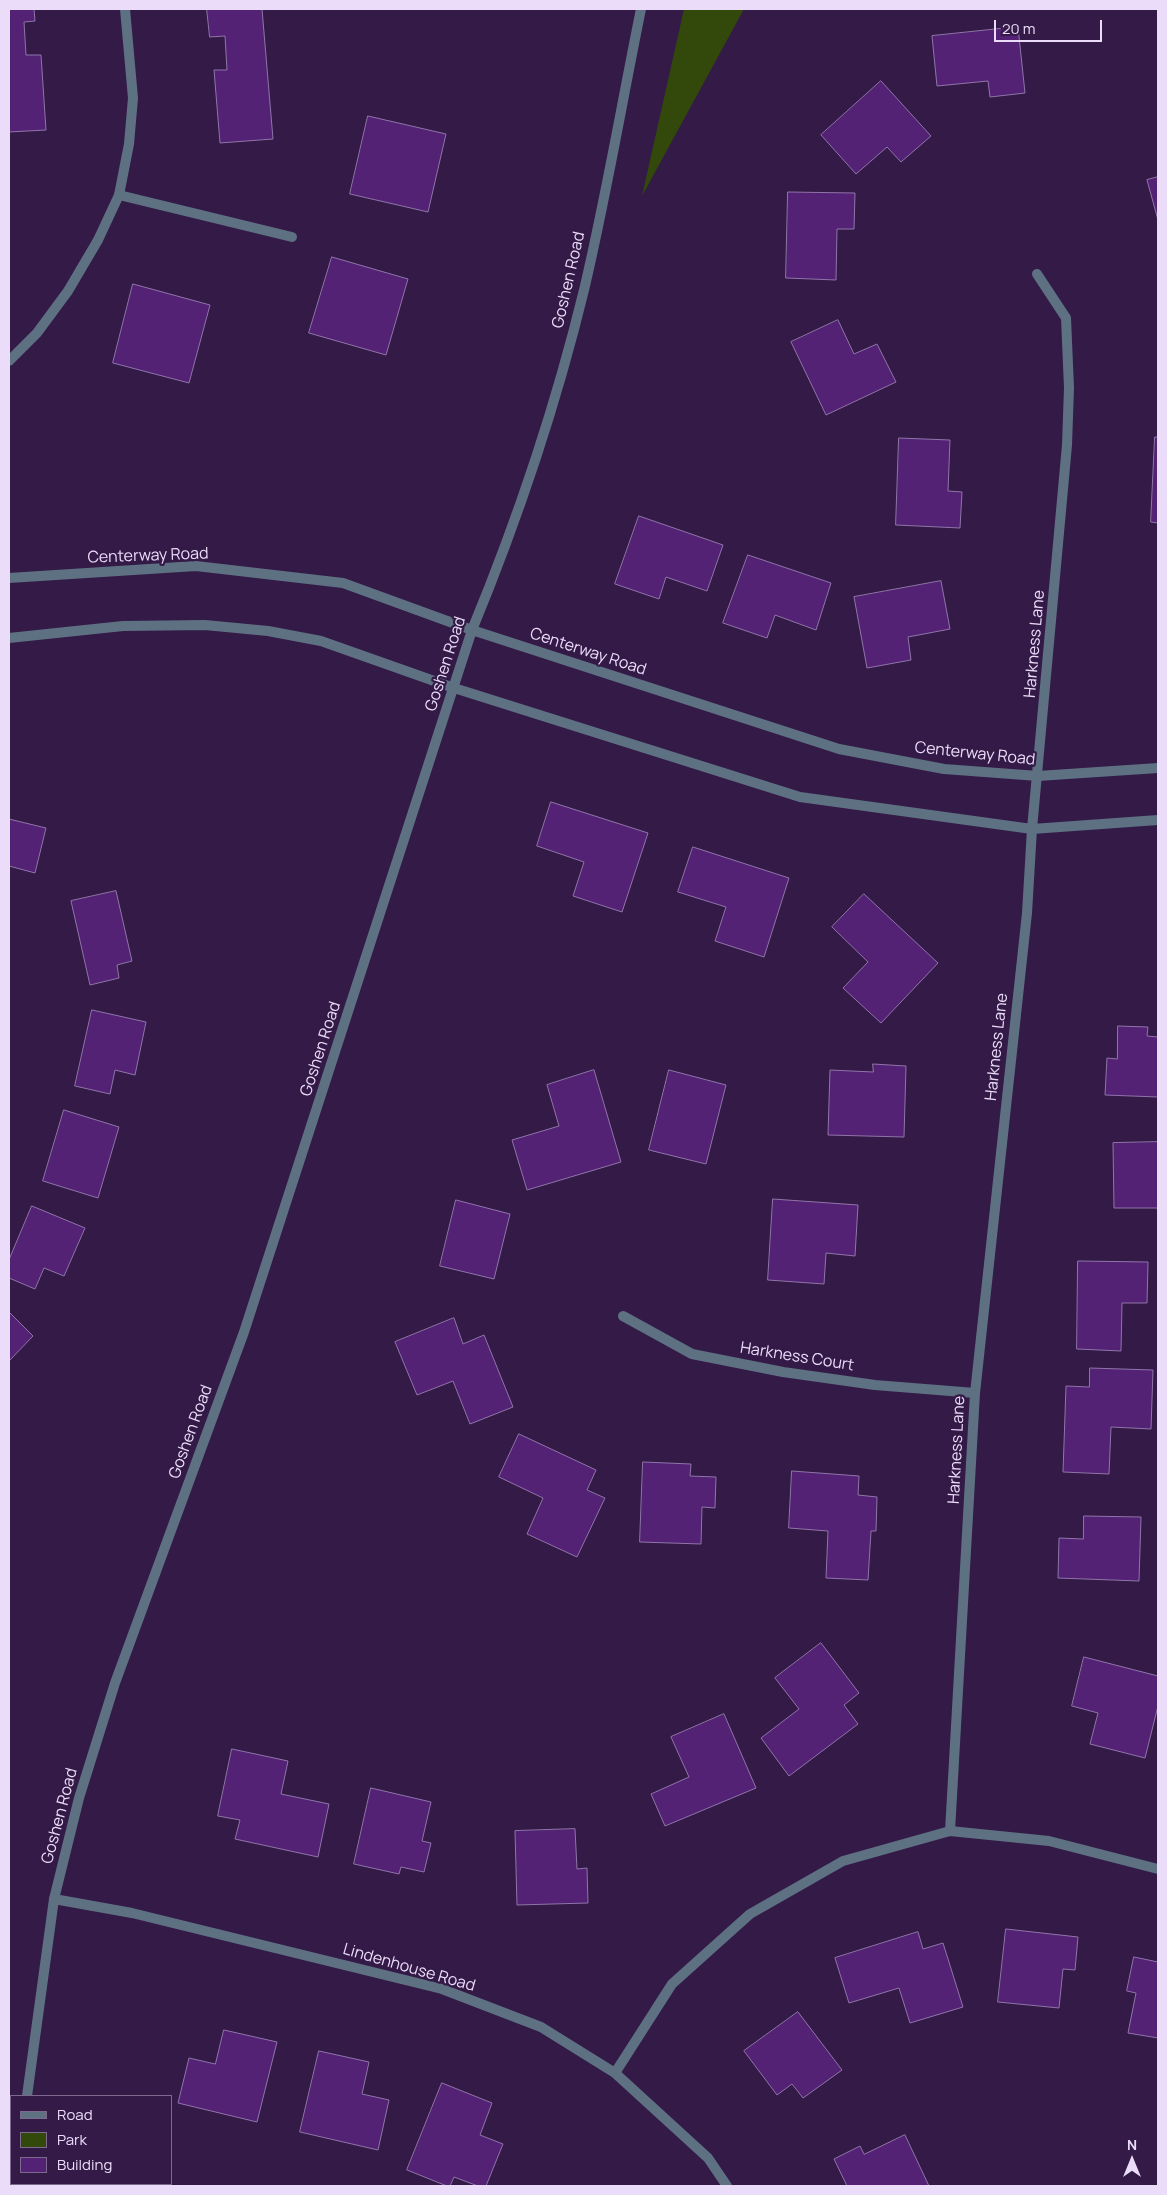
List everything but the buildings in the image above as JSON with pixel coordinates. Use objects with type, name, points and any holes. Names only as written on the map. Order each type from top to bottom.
[{"type":"street","points":[[9,361],[37,333],[68,291],[98,240],[119,195],[129,144],[132,98],[125,9]]},
{"type":"street","name":"Goshen Road","points":[[27,2095],[54,1899],[80,1798],[115,1683],[244,1332],[472,630],[502,558],[562,373],[584,289],[641,9]]},
{"type":"street","points":[[119,195],[292,237]]},
{"type":"street","name":"Harkness Lane","points":[[950,1831],[975,1393],[1027,912],[1032,829],[1065,472],[1069,388],[1066,318],[1038,274]]},
{"type":"street","name":"Centerway Road","points":[[9,578],[196,566],[343,583],[472,630],[839,749],[944,768],[1038,776],[1158,768]]},
{"type":"street","points":[[9,638],[123,626],[205,625],[268,631],[321,641],[454,688],[800,797],[1032,829],[1158,820]]},
{"type":"street","name":"Harkness Court","points":[[623,1316],[692,1354],[782,1372],[875,1385],[975,1393]]},
{"type":"street","points":[[616,2073],[672,1984],[750,1914],[843,1861],[950,1831],[1049,1841],[1158,1869]]},
{"type":"street","name":"Lindenhouse Road","points":[[54,1899],[132,1913],[442,1989],[541,2027],[616,2073],[708,2158],[727,2186]]},
{"type":"green space","points":[[684,9],[744,9],[642,196]]}]
